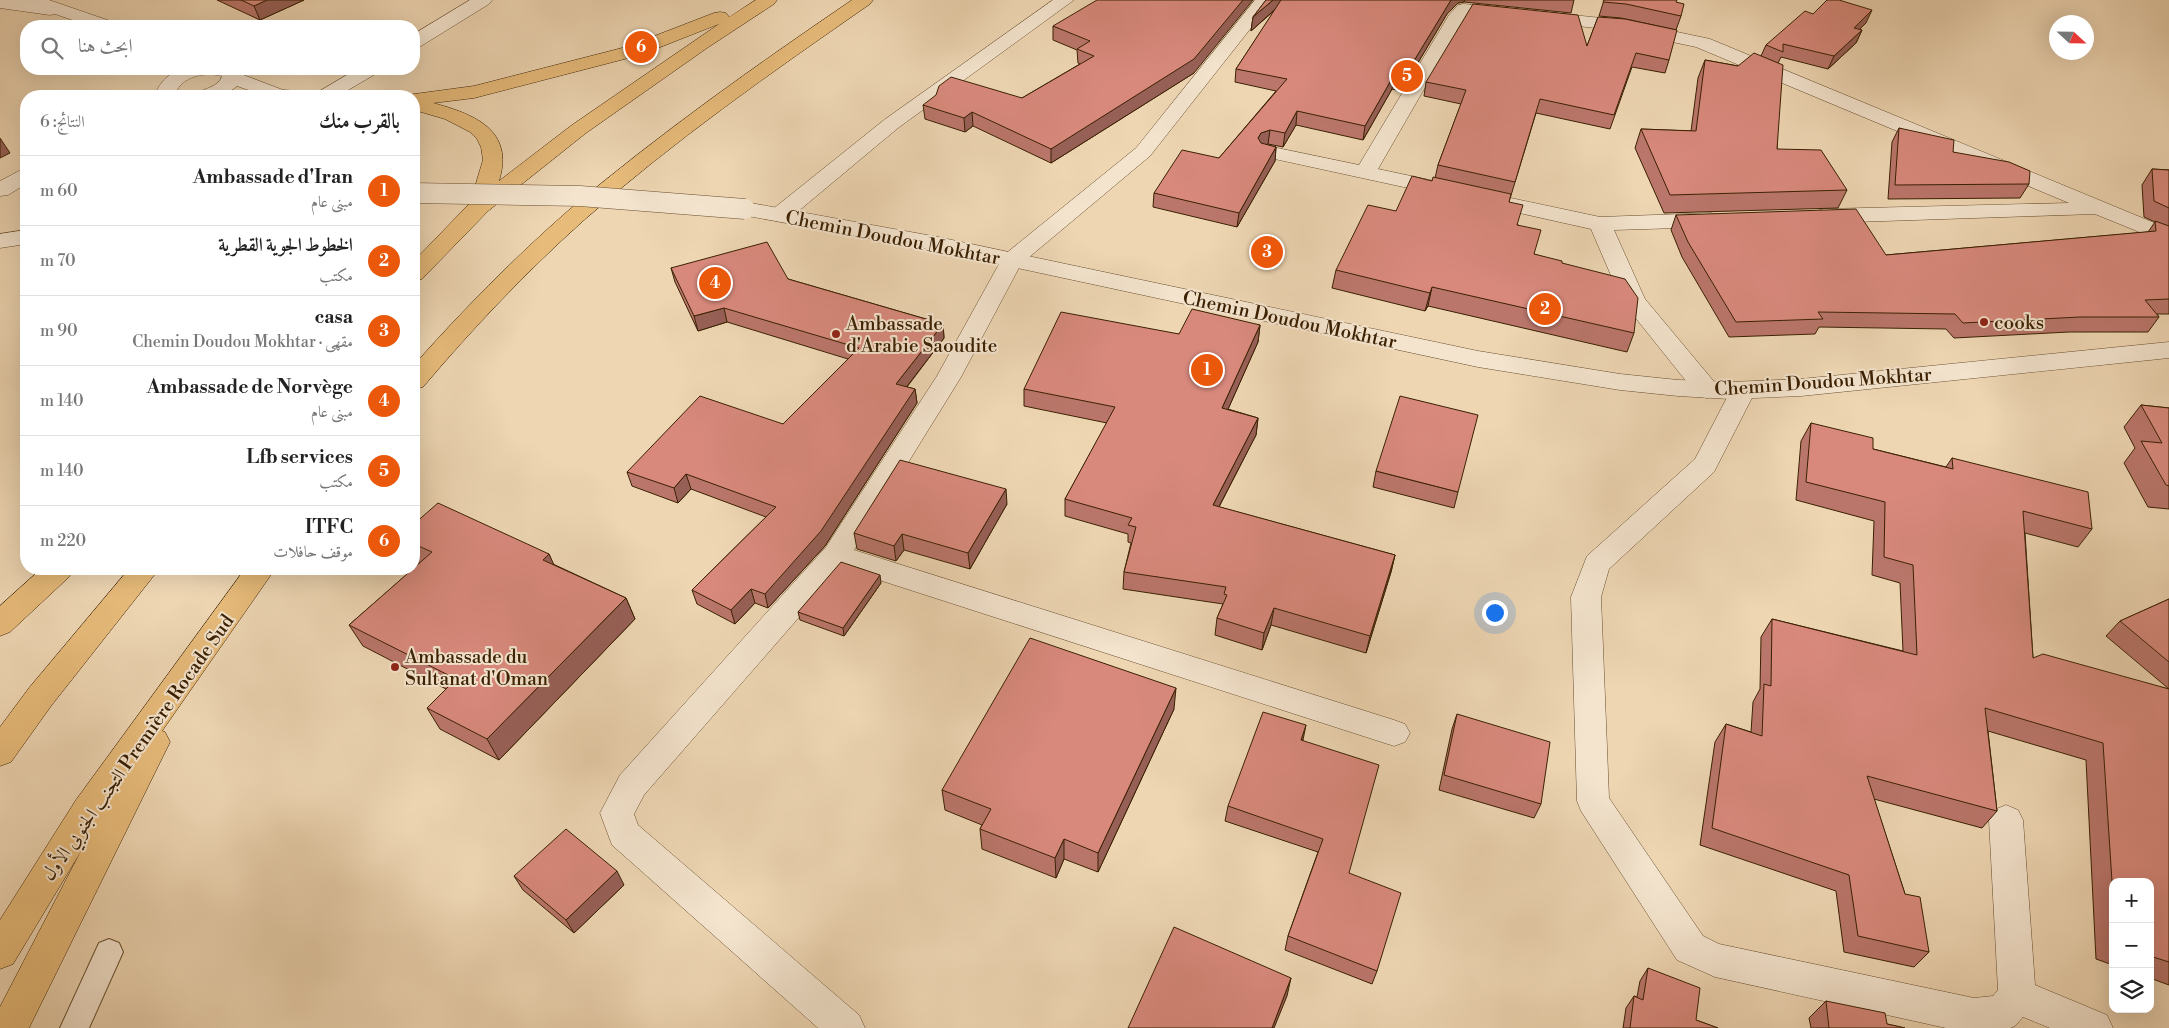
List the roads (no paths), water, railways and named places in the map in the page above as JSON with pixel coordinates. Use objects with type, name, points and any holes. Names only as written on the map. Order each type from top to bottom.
[{"type":"highway","points":[[420,98],[474,92],[633,51],[714,20],[758,0]]},
{"type":"highway","points":[[420,251],[578,129],[700,44],[768,0]]},
{"type":"highway","points":[[420,374],[441,349],[523,265],[576,216],[738,87],[864,0]]},
{"type":"highway","points":[[420,105],[431,108],[479,128],[489,140],[493,160],[480,206],[420,268]]},
{"type":"highway","points":[[0,624],[53,575]]},
{"type":"highway","points":[[0,752],[40,697],[140,575]]},
{"type":"highway","name":"التجنب الجنوبي الأول Première Rocade Sud","points":[[0,952],[88,810],[257,575]]},
{"type":"highway","points":[[9,1028],[145,758],[216,631]]},
{"type":"street","points":[[32,0],[90,20]]},
{"type":"street","points":[[420,38],[483,0]]},
{"type":"street","points":[[781,214],[891,124],[1065,0]]},
{"type":"street","points":[[846,1028],[624,834],[617,813],[632,785],[836,555],[949,377],[1012,260],[1143,152],[1264,0]]},
{"type":"street","points":[[0,3],[71,13]]},
{"type":"street","points":[[1366,173],[1458,15],[1464,9],[1484,10],[1633,27],[1665,32],[1703,43],[2169,237]]},
{"type":"street","points":[[167,87],[184,75]]},
{"type":"street","points":[[219,90],[226,87],[226,75]]},
{"type":"street","points":[[231,75],[266,90]]},
{"type":"street","points":[[335,90],[360,75]]},
{"type":"street","points":[[1268,152],[1600,224],[1730,219]]},
{"type":"street","points":[[0,190],[20,178]]},
{"type":"street","name":"Chemin Doudou Mokhtar","points":[[420,193],[502,192],[604,196],[781,214],[1012,260],[1523,367],[1647,386],[1743,390],[1826,384],[2169,350]]},
{"type":"street","points":[[1799,217],[2098,208]]},
{"type":"street","points":[[0,220],[20,222]]},
{"type":"street","points":[[1600,224],[1634,300],[1707,390]]},
{"type":"street","points":[[0,241],[20,238]]},
{"type":"street","points":[[1743,390],[1705,465],[1597,564],[1586,597],[1593,801],[1690,948],[1715,960],[1974,1016],[2002,1013],[2017,996],[2006,820]]},
{"type":"street","points":[[836,555],[1394,733]]},
{"type":"street","points":[[2017,996],[2094,1028]]},
{"type":"lane","points":[[74,1028],[109,952]]},
{"type":"place","name":"ITFC","points":[[641,47]]},
{"type":"place","name":"Lfb services","points":[[1407,76]]},
{"type":"place","name":"casa","points":[[1267,252]]},
{"type":"place","name":"Ambassade de Norvège","points":[[715,283]]},
{"type":"place","name":"الخطوط الجوية القطرية","points":[[1545,309]]},
{"type":"place","name":"cooks","points":[[1984,322]]},
{"type":"place","name":"Ambassade d'Arabie Saoudite","points":[[836,334]]},
{"type":"place","name":"Ambassade d'Iran","points":[[1207,370]]},
{"type":"place","name":"Ambassade du Sultanat d'Oman","points":[[395,667]]}]
